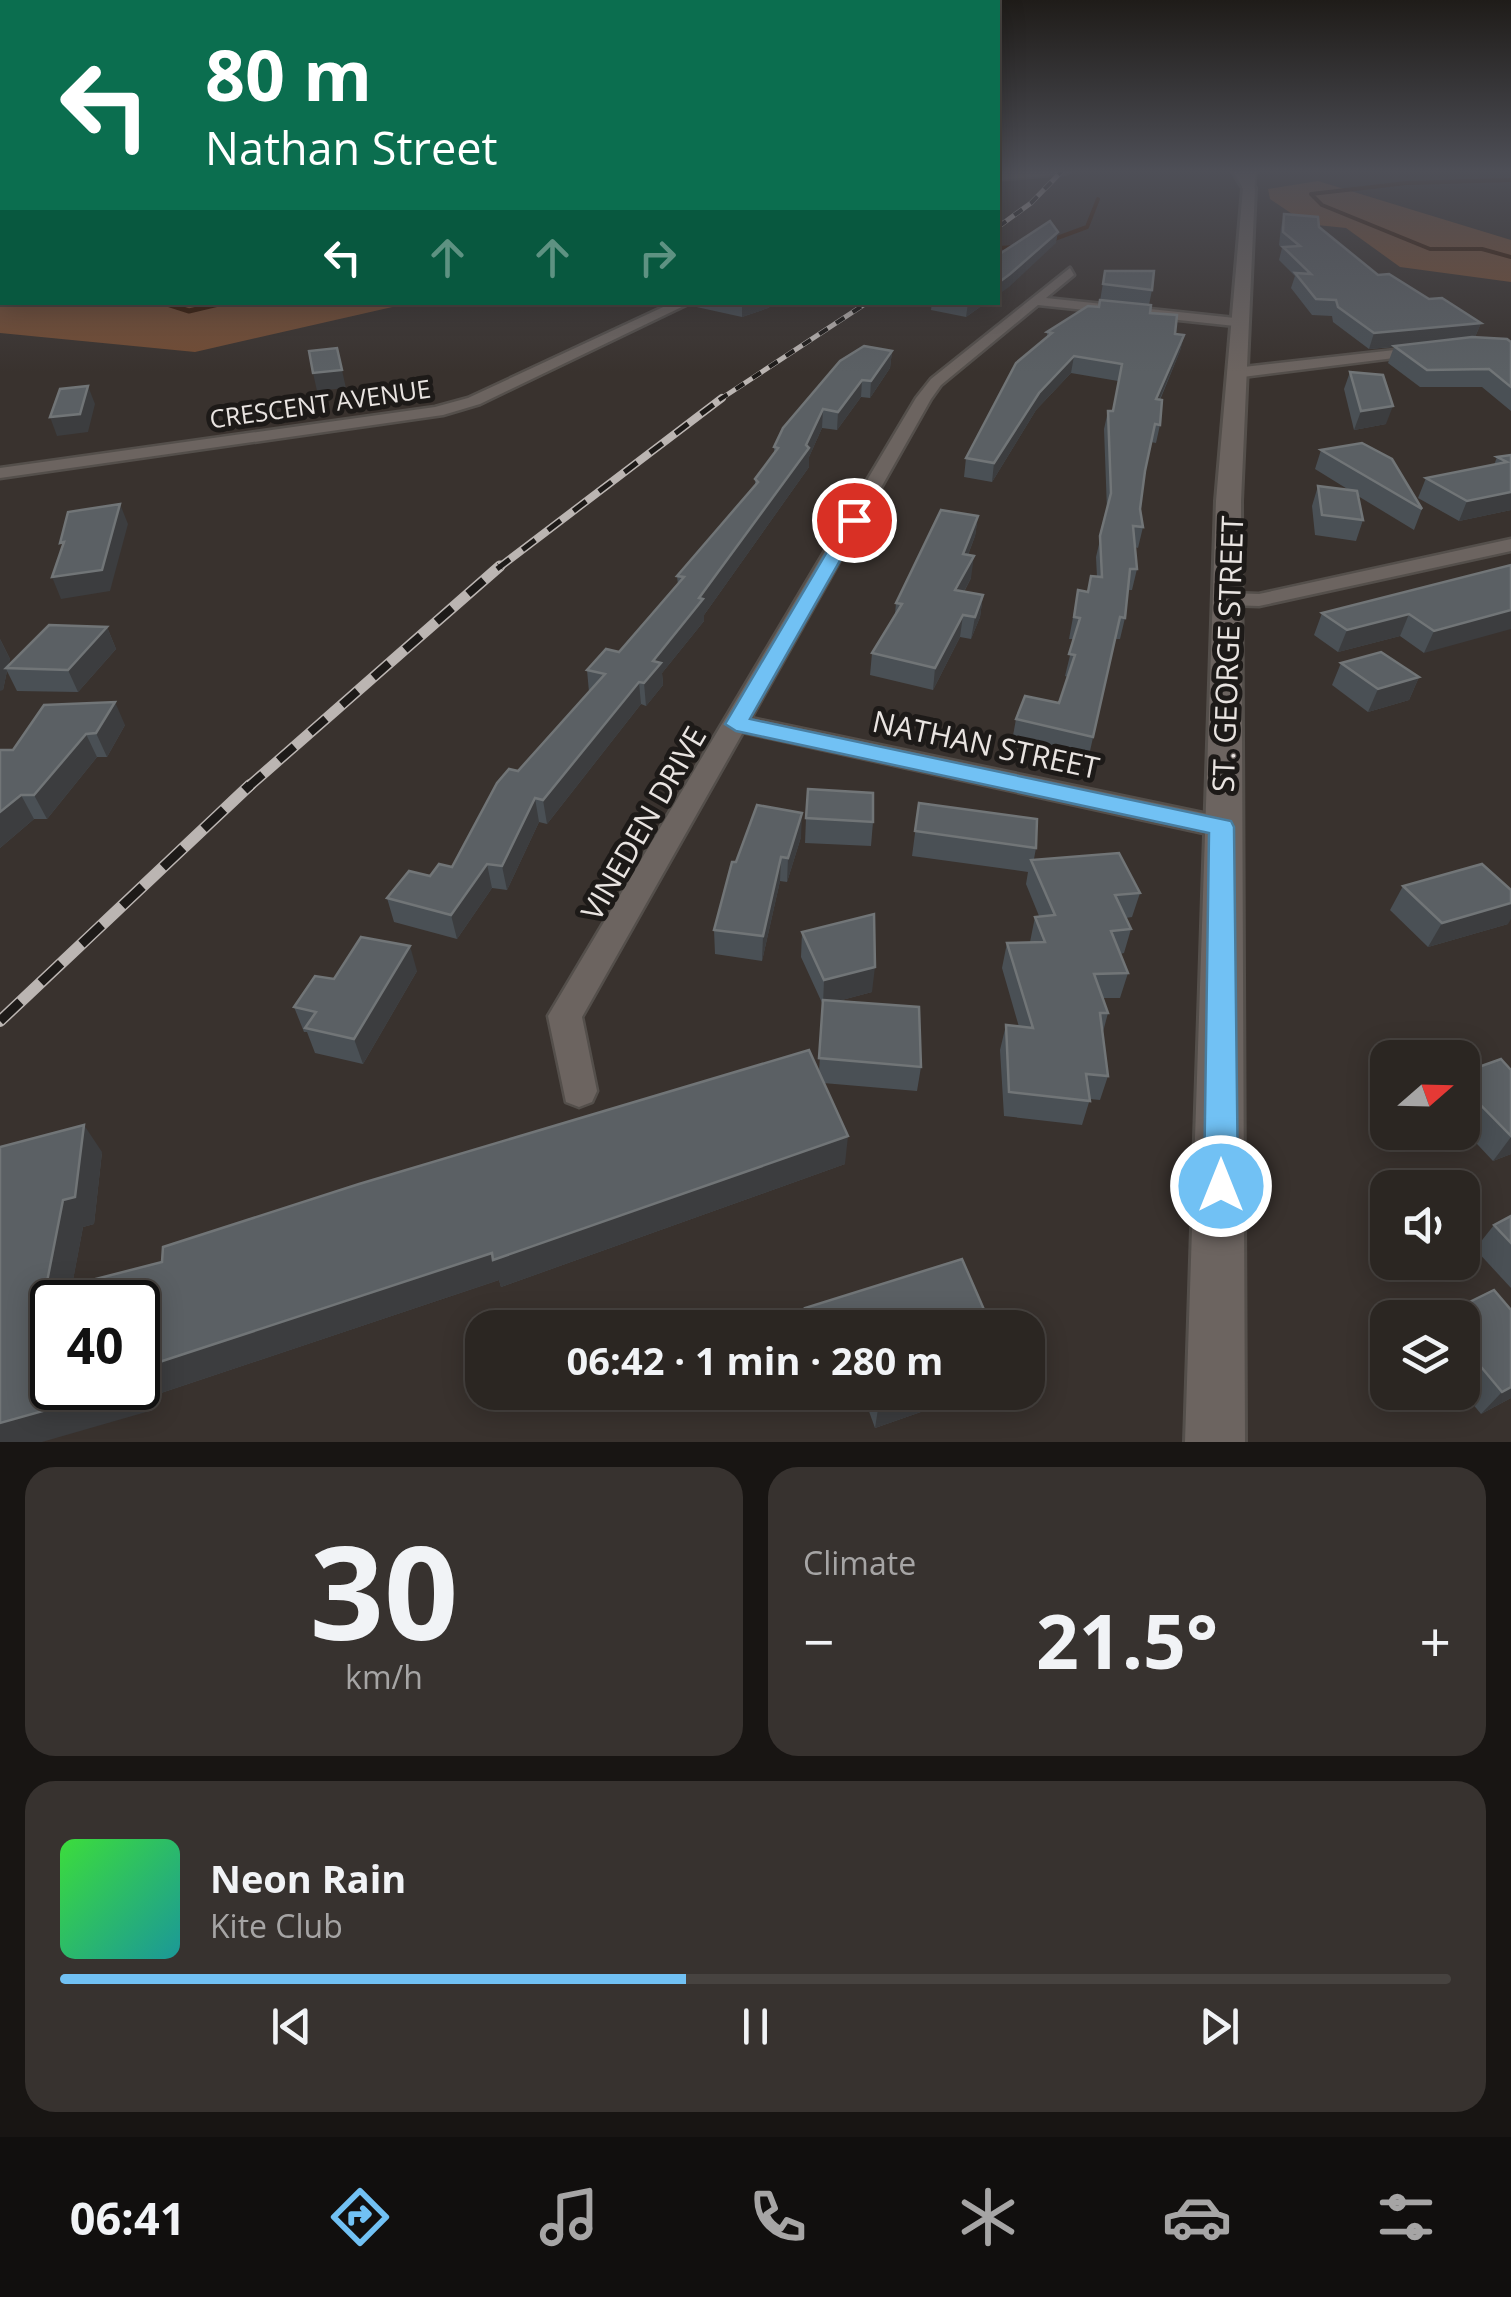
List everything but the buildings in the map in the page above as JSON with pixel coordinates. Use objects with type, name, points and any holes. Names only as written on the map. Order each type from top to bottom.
[{"type":"street","name":"ST. GEORGE STREET","points":[[1215,1442],[1221,1306],[1222,827],[1235,322],[1241,237]]},
{"type":"street","name":"VINEDEN DRIVE","points":[[579,1092],[565,1016],[924,398],[945,375],[1070,272]]},
{"type":"street","points":[[1036,301],[1235,322]]},
{"type":"street","name":"CRESCENT AVENUE","points":[[0,473],[437,412],[474,400],[680,305]]},
{"type":"street","points":[[1235,373],[1440,349]]},
{"type":"street","points":[[1228,599],[1260,600],[1511,545]]},
{"type":"street","name":"NATHAN STREET","points":[[736,724],[1222,827]]},
{"type":"shaded area","points":[[1359,237],[1511,240],[1511,282],[1400,267]]},
{"type":"shaded area","points":[[0,305],[401,305],[195,352],[0,333]]},
{"type":"waterway","points":[[1049,241],[1059,237]]},
{"type":"waterway","points":[[1401,237],[1430,249],[1482,249],[1511,257]]},
{"type":"waterway","points":[[1000,248],[1019,247]]},
{"type":"waterway","points":[[170,305],[189,311],[214,305]]},
{"type":"railway","points":[[722,398],[863,305]]},
{"type":"railway","points":[[497,569],[722,398]]},
{"type":"railway","points":[[247,788],[500,566]]},
{"type":"railway","points":[[0,1021],[250,785]]},
{"type":"route","points":[[854,520],[736,724],[1222,827],[1221,1186]]}]
